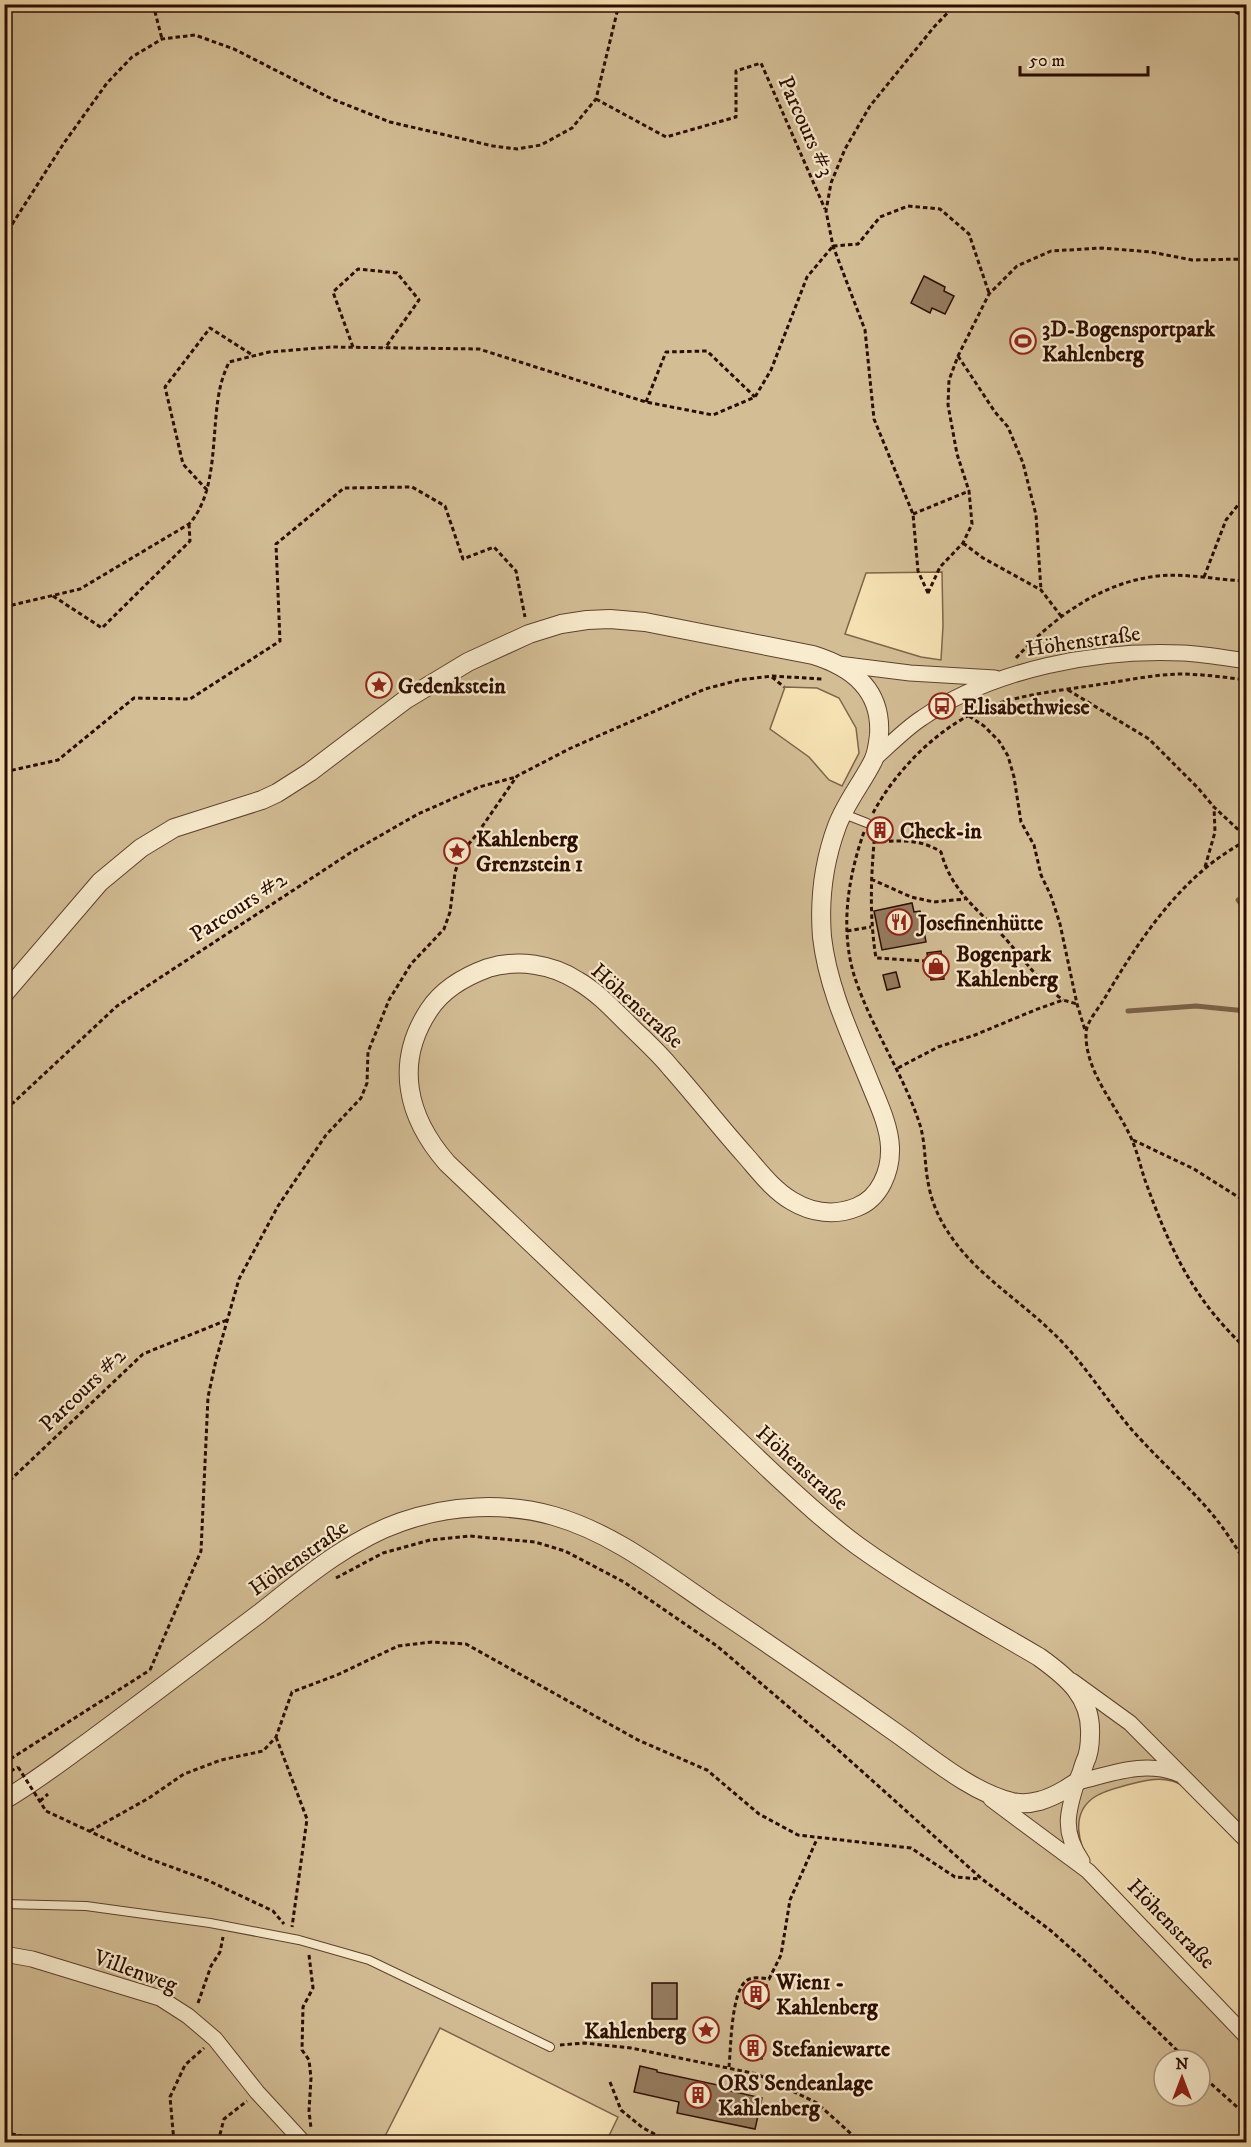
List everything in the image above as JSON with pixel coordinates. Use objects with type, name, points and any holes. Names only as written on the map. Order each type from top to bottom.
[{"type":"street","name":"Höhenstraße","points":[[4,994],[100,882],[141,848],[174,828],[262,800],[277,793],[310,772],[405,700],[468,662],[529,634],[561,624],[587,620],[645,622],[813,655],[838,664],[910,673],[998,678]]},
{"type":"street","name":"Höhenstraße","points":[[874,759],[922,718],[969,691],[998,678],[1118,654],[1184,653],[1246,661]]},
{"type":"street","name":"Höhenstraße","points":[[838,664],[858,678],[872,698],[878,716],[878,743],[874,759],[842,813],[827,861],[823,882],[821,922],[825,957],[834,993],[889,1136],[890,1149],[886,1174],[879,1189],[869,1200],[858,1207],[844,1211],[825,1212],[805,1208],[782,1194],[742,1152],[669,1065],[623,1019],[578,981],[561,972],[540,966],[520,963],[484,969],[447,990],[433,1004],[420,1023],[412,1043],[408,1063],[411,1100],[425,1133],[447,1163],[697,1403],[804,1502],[857,1545],[897,1573],[1039,1658],[1130,1723],[1246,1840]]},
{"type":"street","name":"Höhenstraße","points":[[4,1800],[25,1788],[333,1559],[376,1532],[401,1522],[458,1509],[533,1511],[554,1516],[595,1532],[646,1561],[1016,1816],[1088,1871],[1246,2036]]},
{"type":"street","name":"Höhenstraße","points":[[1059,1672],[1075,1686],[1089,1714],[1091,1730],[1088,1758],[1077,1782],[1069,1810],[1068,1831],[1075,1851],[1088,1871]]},
{"type":"street","name":"Höhenstraße","points":[[957,1775],[997,1797],[1024,1803],[1048,1798],[1077,1782],[1136,1768],[1164,1769],[1183,1776]]},
{"type":"street","name":"Villenweg","points":[[4,1954],[32,1959],[160,1998],[188,2016],[215,2040],[257,2092],[308,2139]]},
{"type":"lane","points":[[842,813],[867,824]]},
{"type":"lane","points":[[4,1904],[86,1906],[225,1926],[299,1940],[369,1960],[550,2047]]},
{"type":"path","points":[[153,4],[162,39]]},
{"type":"path","points":[[4,237],[64,143],[107,83],[132,57],[162,39],[195,35],[234,50],[332,99],[390,122],[517,149],[541,145],[572,128],[597,99],[619,4]]},
{"type":"path","points":[[956,4],[934,27],[870,106],[844,149],[831,183],[826,211],[833,246],[865,330],[873,419],[913,514],[918,571],[928,592],[940,567],[963,543],[972,524],[969,491],[957,454],[948,405],[949,380],[958,356],[989,294],[1017,266],[1051,251],[1102,248],[1151,252],[1192,260],[1246,259]]},
{"type":"path","points":[[1222,4],[1246,18]]},
{"type":"path","name":"Parcours #3","points":[[597,99],[666,137],[736,117],[736,71],[761,63],[826,211]]},
{"type":"path","points":[[4,607],[80,589],[189,524],[199,513],[207,490],[220,385],[229,362],[254,356],[320,348],[479,349],[646,402],[713,415],[755,397],[771,369],[807,277],[833,246],[858,244],[880,217],[908,206],[940,209],[969,234],[989,294]]},
{"type":"path","points":[[353,347],[333,292],[358,269],[397,273],[419,300],[385,348]]},
{"type":"path","points":[[207,490],[183,464],[165,387],[210,328],[254,356]]},
{"type":"path","points":[[646,402],[666,352],[707,351],[755,397]]},
{"type":"path","points":[[958,356],[1008,427],[1023,463],[1036,515],[1041,590]]},
{"type":"path","points":[[4,772],[58,760],[134,698],[190,699],[280,641],[276,544],[344,489],[412,486],[445,506],[463,559],[495,547],[516,571],[529,634]]},
{"type":"path","points":[[913,514],[969,491]]},
{"type":"path","points":[[1204,577],[1226,520],[1246,495]]},
{"type":"path","points":[[52,595],[102,628],[190,541],[189,524]]},
{"type":"path","points":[[963,543],[983,558],[1041,590],[1061,616]]},
{"type":"path","points":[[998,678],[1061,616],[1119,583],[1159,576],[1204,577],[1246,582]]},
{"type":"path","points":[[4,1763],[150,1670],[201,1551],[208,1398],[216,1360],[240,1279],[278,1206],[326,1135],[361,1098],[366,1083],[368,1052],[389,1000],[411,964],[444,929],[450,912],[459,859],[518,776],[571,748],[705,689],[739,680],[772,676],[840,680],[838,664]]},
{"type":"path","points":[[1246,680],[1178,674],[1022,697],[992,705],[969,716],[941,735],[901,770],[867,824],[852,874],[848,896],[847,931],[854,974],[919,1120],[932,1203],[947,1231],[968,1258],[1052,1331],[1081,1362],[1131,1429],[1209,1509],[1246,1563]]},
{"type":"path","points":[[772,676],[784,687]]},
{"type":"path","points":[[1066,690],[1149,739],[1246,839],[1224,852],[1206,867],[1161,914],[1121,971],[1085,1030]]},
{"type":"path","points":[[969,716],[984,726],[999,741],[1008,756],[1014,777],[1021,822],[1034,845],[1041,875],[1060,924],[1090,1060],[1132,1140],[1155,1208],[1198,1294],[1227,1330],[1246,1349]]},
{"type":"path","name":"Parcours #2","points":[[4,1107],[13,1103],[117,1006],[350,853],[418,814],[448,800],[479,786],[518,776]]},
{"type":"path","points":[[1206,867],[1215,832],[1214,807]]},
{"type":"path","points":[[867,824],[875,826],[871,879],[871,927],[876,958],[925,961]]},
{"type":"path","points":[[874,842],[903,841],[929,844],[941,852],[945,868],[965,899],[1003,936],[1046,987],[1063,1000],[1077,1004]]},
{"type":"path","points":[[871,879],[911,897],[934,902],[965,899]]},
{"type":"path","points":[[847,931],[871,927]]},
{"type":"path","points":[[897,1068],[938,1047],[1063,1000]]},
{"type":"path","points":[[1132,1140],[1194,1169],[1246,1202]]},
{"type":"path","name":"Parcours #2","points":[[4,1486],[142,1354],[227,1320]]},
{"type":"path","points":[[330,1581],[382,1553],[430,1540],[469,1536],[535,1542],[565,1551],[624,1582],[717,1646],[817,1731],[982,1879],[1050,1930],[1175,2048]]},
{"type":"path","points":[[90,1831],[149,1798],[184,1774],[221,1760],[263,1751],[276,1737],[292,1692],[337,1675],[398,1646],[432,1642],[466,1644],[638,1740],[707,1770],[759,1815],[798,1835],[911,1848],[955,1877],[982,1879]]},
{"type":"path","points":[[150,1670],[178,1675]]},
{"type":"path","points":[[4,1775],[18,1767],[46,1811],[147,1858],[207,1880],[273,1911],[291,1932],[307,1819],[276,1737]]},
{"type":"path","points":[[40,1801],[49,1793]]},
{"type":"path","points":[[729,2067],[736,1998],[746,1981],[754,1977],[769,1979],[781,1955],[790,1900],[817,1838]]},
{"type":"path","points":[[188,2016],[196,2008],[211,1966],[220,1952],[225,1926]]},
{"type":"path","points":[[299,1940],[308,1952],[313,1988],[303,2007],[302,2050],[309,2060],[311,2078],[308,2139]]},
{"type":"path","points":[[174,2142],[170,2097],[185,2065],[215,2040]]},
{"type":"path","points":[[550,2047],[584,2043],[631,2048],[757,2074],[817,2103],[860,2142]]},
{"type":"path","points":[[610,2082],[621,2110],[643,2128],[670,2142]]},
{"type":"path","points":[[1212,2084],[1246,2115]]},
{"type":"path","points":[[218,2142],[224,2119],[257,2092]]},
{"type":"path","points":[[4,2132],[46,2142]]},
{"type":"shaded area","points":[[5,5],[1246,5],[1246,1848],[1191,1791],[1166,1780],[1138,1782],[1109,1790],[1093,1798],[1081,1813],[1079,1830],[1080,1839],[1090,1864],[1246,2033],[1246,2142],[606,2142],[618,2117],[440,2028],[382,2142],[5,2142]],"holes":[[[942,572],[941,660],[921,657],[845,634],[866,573]],[[785,687],[817,688],[839,698],[856,728],[859,753],[842,786],[829,780],[809,757],[770,729]]]},
{"type":"building","points":[[924,276],[945,287],[944,291],[954,296],[945,314],[932,308],[930,313],[911,303]]},
{"type":"building","name":"Josefinenhütte","points":[[912,903],[914,912],[920,911],[926,942],[882,950],[874,911]]},
{"type":"building","name":"Bogenpark Kahlenberg","points":[[941,951],[944,979],[931,980],[927,953]]},
{"type":"building","points":[[896,972],[900,987],[887,990],[883,975]]},
{"type":"building","name":"Wien1 - Kahlenberg","points":[[754,1981],[767,1985],[769,2000],[759,2009],[745,2003],[743,1990]]},
{"type":"building","points":[[652,1983],[677,1983],[677,2019],[652,2019]]},
{"type":"building","name":"Stefaniewarte","points":[[746,2038],[765,2042],[762,2059],[741,2054],[742,2041]]},
{"type":"building","name":"ORS Sendeanlage Kahlenberg","points":[[640,2066],[762,2098],[755,2129],[677,2113],[679,2102],[634,2092]]},
{"type":"waterway","points":[[1238,900],[1246,910]]},
{"type":"waterway","points":[[1128,1011],[1196,1006],[1246,1011]]},
{"type":"place","name":"3D-Bogensportpark Kahlenberg","points":[[1023,341]]},
{"type":"place","name":"Gedenkstein","points":[[379,685]]},
{"type":"place","name":"Elisabethwiese","points":[[942,706]]},
{"type":"place","name":"Check-in","points":[[880,830]]},
{"type":"place","name":"Kahlenberg Grenzstein 1","points":[[457,851]]},
{"type":"place","name":"Josefinenhütte","points":[[899,922]]},
{"type":"place","name":"Bogenpark Kahlenberg","points":[[936,966]]},
{"type":"place","name":"Wien1 - Kahlenberg","points":[[756,1994]]},
{"type":"place","name":"Kahlenberg","points":[[706,2030]]},
{"type":"place","name":"Stefaniewarte","points":[[753,2048]]},
{"type":"place","name":"ORS Sendeanlage Kahlenberg","points":[[698,2095]]}]
